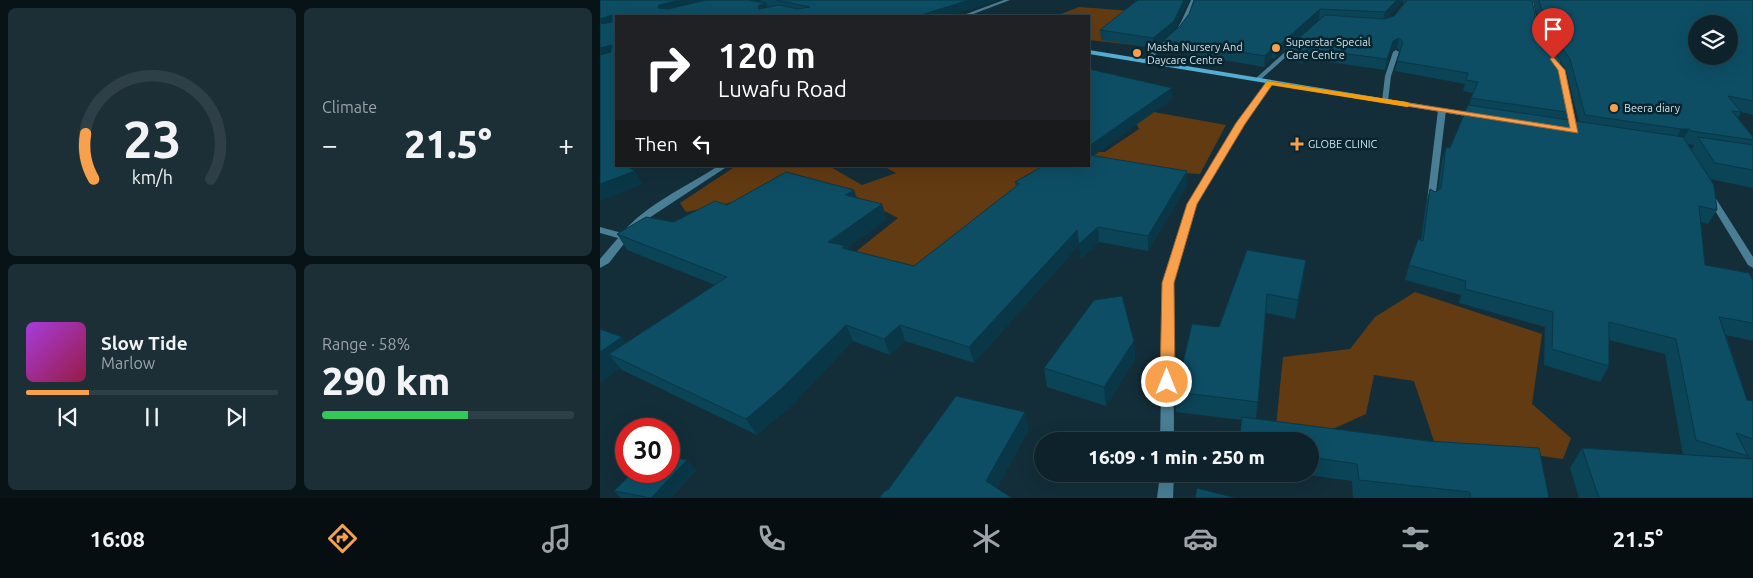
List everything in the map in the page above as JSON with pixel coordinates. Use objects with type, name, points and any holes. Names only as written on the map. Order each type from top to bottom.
[{"type":"street","points":[[967,15],[1008,0]]},
{"type":"street","points":[[1145,61],[1177,33],[1194,0]]},
{"type":"street","points":[[1531,0],[1538,36],[1542,43]]},
{"type":"street","points":[[1257,80],[1301,40]]},
{"type":"street","points":[[1090,52],[1489,118]]},
{"type":"street","points":[[1385,101],[1388,76],[1396,52]]},
{"type":"street","points":[[1167,432],[1168,283],[1192,204],[1241,123],[1270,83]]},
{"type":"street","points":[[1431,201],[1442,110]]},
{"type":"street","points":[[600,266],[614,252],[623,237],[644,217],[722,167]]},
{"type":"street","points":[[1704,185],[1753,265]]},
{"type":"street","points":[[600,230],[623,237]]},
{"type":"street","points":[[1165,498],[1166,482]]},
{"type":"shaded area","points":[[1079,7],[1132,11],[1143,46],[1090,40],[1090,15],[1059,15]]},
{"type":"shaded area","points":[[1148,111],[1226,125],[1200,174],[1115,169],[1090,164],[1090,152],[1105,152],[1139,129],[1132,115]]},
{"type":"shaded area","points":[[734,167],[831,167],[862,185],[896,173],[885,167],[1061,167],[920,272],[853,254],[898,218],[849,193],[748,199],[686,212],[680,203]]},
{"type":"shaded area","points":[[1415,292],[1542,334],[1532,404],[1571,438],[1563,459],[1434,441],[1414,381],[1374,375],[1366,414],[1319,435],[1319,432],[1297,432],[1276,426],[1283,357],[1350,349],[1375,317]]},
{"type":"building","points":[[600,0],[681,0],[659,5],[658,8],[668,9],[706,0],[748,0],[766,3],[758,6],[759,9],[779,5],[798,9],[810,7],[776,0],[969,0],[921,15],[615,15],[615,167],[628,167],[635,171],[600,184],[600,55],[611,52],[612,45],[600,48],[600,22],[602,24],[612,22],[612,15],[600,19]]},
{"type":"building","points":[[1138,0],[1184,0],[1174,21],[1153,38],[1100,30],[1135,2]]},
{"type":"building","points":[[1194,0],[1397,0],[1385,12],[1320,9],[1276,48],[1273,47],[1265,56],[1164,40],[1180,26],[1189,14]]},
{"type":"building","points":[[1407,0],[1532,0],[1537,26],[1560,60],[1573,113],[1471,98],[1478,82],[1466,80],[1468,73],[1397,61],[1403,42],[1399,38],[1393,41],[1387,59],[1308,49],[1303,53],[1286,49],[1325,15],[1385,19],[1394,16]]},
{"type":"building","points":[[1539,0],[1753,0],[1753,101],[1728,96],[1741,112],[1732,111],[1753,137],[1753,140],[1585,115],[1570,59],[1546,25]]},
{"type":"building","points":[[1090,69],[1172,88],[1090,145]]},
{"type":"building","points":[[1468,105],[1683,137],[1714,185],[1717,210],[1699,206],[1705,265],[1749,273],[1753,280],[1753,323],[1719,317],[1747,400],[1753,401],[1753,439],[1736,433],[1748,456],[1696,440],[1676,339],[1609,322],[1609,366],[1552,349],[1553,312],[1465,289],[1466,281],[1409,265],[1418,239],[1423,241],[1430,189],[1435,192],[1441,188],[1446,147],[1450,148]]},
{"type":"building","points":[[1698,137],[1753,145],[1753,170],[1715,163]]},
{"type":"building","points":[[1090,155],[1187,171],[1148,236],[1098,227],[1079,244],[1077,230],[969,347],[900,325],[884,339],[846,325],[780,390],[746,419],[609,354],[727,277],[617,234],[646,217],[674,222],[715,201],[727,205],[786,172],[854,190],[845,195],[882,204],[828,242],[846,246],[842,248],[914,266],[1019,184],[1015,182],[1041,167],[1090,167]]},
{"type":"building","points":[[1247,250],[1306,260],[1298,300],[1267,294],[1258,402],[1176,392],[1192,324],[1219,327]]},
{"type":"building","points":[[1122,296],[1134,341],[1104,387],[1044,368],[1094,300]]},
{"type":"building","points":[[600,329],[622,337],[600,352]]},
{"type":"building","points":[[956,396],[1025,412],[986,481],[1012,498],[879,498],[888,490]]},
{"type":"building","points":[[1242,417],[1428,441],[1539,448],[1549,498],[1470,498],[1470,492],[1359,480],[1357,464],[1319,458],[1319,432],[1240,432]]},
{"type":"building","points":[[1582,448],[1753,459],[1753,498],[1599,498]]},
{"type":"building","points":[[680,458],[687,460],[680,467]]},
{"type":"building","points":[[622,483],[665,483],[651,498],[614,491]]},
{"type":"building","points":[[1197,488],[1236,498],[1195,498]]},
{"type":"slow traffic","points":[[1268,86],[1270,83],[1407,105]]},
{"type":"place","name":"Superstar Special Care Centre","points":[[1276,48]]},
{"type":"place","name":"Masha Nursery And Daycare Centre","points":[[1137,53]]},
{"type":"place","name":"Beera diary","points":[[1614,108]]},
{"type":"place","name":"GLOBE CLINIC","points":[[1297,144]]},
{"type":"route","points":[[1167,382],[1168,283],[1192,204],[1241,123],[1270,83],[1575,131],[1561,70],[1553,59]]}]
